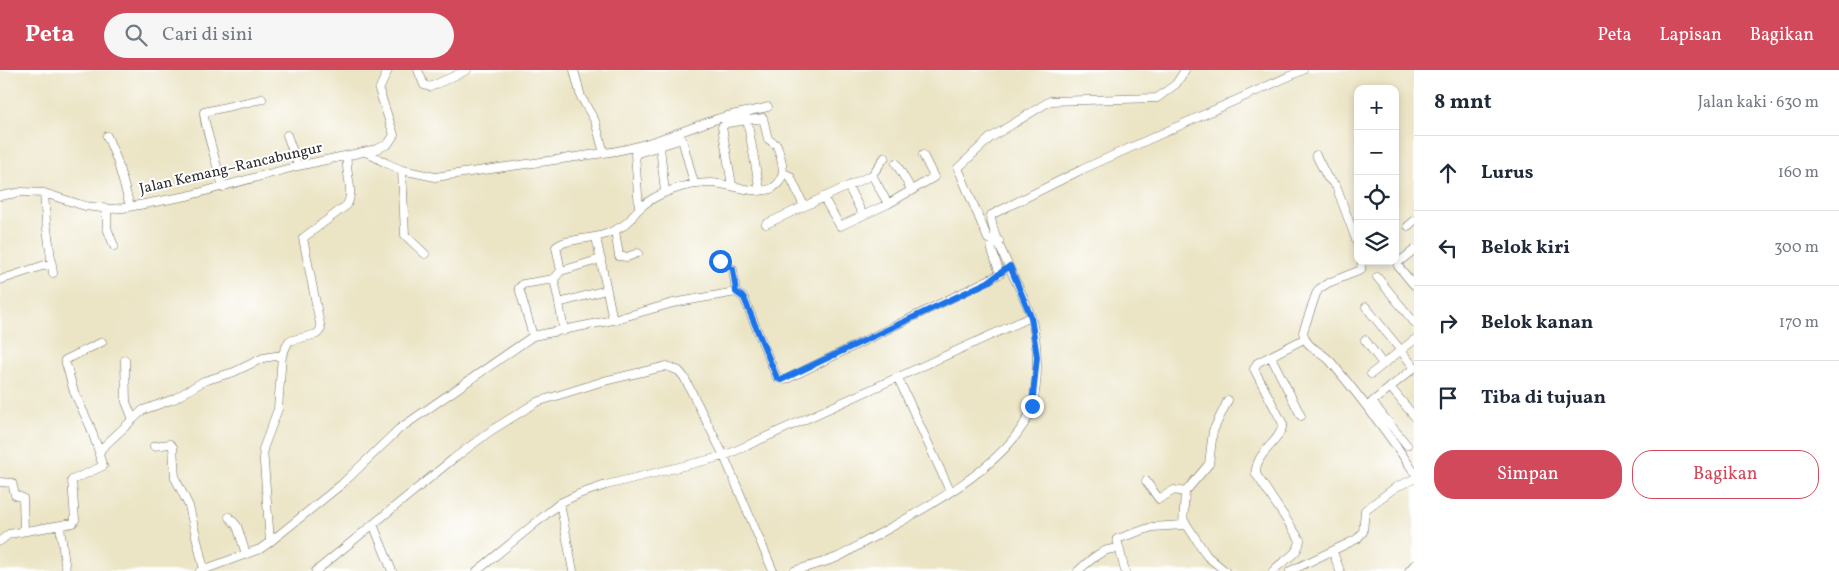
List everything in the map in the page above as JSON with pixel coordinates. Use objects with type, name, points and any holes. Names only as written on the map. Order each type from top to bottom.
[{"type":"street","name":"Jalan Kemang–Rancabungur","points":[[0,196],[22,192],[44,192],[85,206],[107,209],[223,188],[298,166],[366,152],[388,144],[394,135],[379,90],[388,70]]},
{"type":"street","points":[[418,70],[424,85],[430,87],[467,70]]},
{"type":"street","points":[[574,70],[582,97],[595,121],[604,153]]},
{"type":"street","points":[[999,241],[988,240],[958,168],[990,138],[1050,101],[1157,98],[1176,84],[1185,70]]},
{"type":"street","points":[[794,571],[839,557],[950,492],[1000,455],[1024,425],[1032,406],[1037,357],[1031,317],[991,220],[991,215],[994,211],[1303,70]]},
{"type":"street","points":[[223,188],[203,118],[204,112],[262,99]]},
{"type":"street","points":[[366,152],[402,170],[435,177],[631,148],[667,138],[713,120],[768,107]]},
{"type":"street","points":[[561,271],[558,245],[596,237],[615,230],[626,224],[639,208],[665,192],[694,184],[732,185],[764,192],[774,187],[783,173],[777,145],[768,139],[765,120],[761,117],[727,123],[722,127],[732,185]]},
{"type":"street","points":[[747,119],[760,191]]},
{"type":"street","points":[[287,135],[298,166]]},
{"type":"street","points":[[107,136],[117,160],[130,206]]},
{"type":"street","points":[[639,208],[634,155],[682,140],[694,184]]},
{"type":"street","points":[[660,147],[665,192]]},
{"type":"street","points":[[823,197],[840,226],[888,204],[934,177],[923,155]]},
{"type":"street","points":[[1316,155],[1327,177],[1338,191],[1354,234]]},
{"type":"street","points":[[766,224],[872,175],[885,156]]},
{"type":"street","points":[[270,542],[263,449],[280,400],[282,354],[289,341],[316,334],[320,329],[303,238],[348,205],[351,192],[346,170],[347,157]]},
{"type":"street","points":[[896,163],[912,191]]},
{"type":"street","points":[[402,170],[405,235],[426,254]]},
{"type":"street","points":[[783,173],[790,176],[804,206]]},
{"type":"street","points":[[872,175],[888,204]]},
{"type":"street","points":[[848,186],[863,215]]},
{"type":"street","points":[[44,192],[53,273]]},
{"type":"street","points":[[107,209],[107,228],[114,246]]},
{"type":"street","points":[[615,230],[619,256],[627,257],[638,253]]},
{"type":"street","points":[[596,237],[613,320]]},
{"type":"street","points":[[999,241],[991,246],[1000,274]]},
{"type":"street","points":[[1413,282],[1398,266],[1399,262],[1414,250]]},
{"type":"street","points":[[719,257],[721,263],[733,269],[736,292],[744,298],[777,378],[785,380],[1000,274],[1010,266]]},
{"type":"street","points":[[533,336],[519,288],[523,284],[554,279],[561,271],[601,259]]},
{"type":"street","points":[[0,280],[51,263]]},
{"type":"street","points":[[1362,265],[1361,270],[1328,283],[1316,294],[1302,332],[1308,345],[1329,360],[1375,415],[1414,472]]},
{"type":"street","points":[[1377,277],[1414,322]]},
{"type":"street","points":[[554,279],[564,331]]},
{"type":"street","points":[[559,303],[606,290]]},
{"type":"street","points":[[154,446],[170,444],[173,447],[175,478],[188,506],[202,570],[267,546],[342,484],[400,429],[533,336],[613,320],[673,303],[736,292]]},
{"type":"street","points":[[1366,307],[1414,368],[1372,402],[1407,445]]},
{"type":"street","points":[[477,571],[560,503],[606,485],[724,456],[1031,317]]},
{"type":"street","points":[[1273,571],[1296,552],[1299,548],[1300,540],[1259,480],[1256,470],[1258,460],[1282,427],[1282,421],[1254,369],[1258,363],[1304,339]]},
{"type":"street","points":[[1365,340],[1384,364]]},
{"type":"street","points":[[1371,374],[1414,340]]},
{"type":"street","points":[[0,540],[9,534],[70,525],[75,520],[72,480],[103,466],[90,426],[74,392],[66,360],[102,342]]},
{"type":"street","points":[[99,452],[132,418],[143,410],[174,399],[204,380],[234,372],[263,358],[282,354]]},
{"type":"street","points":[[1272,356],[1301,416]]},
{"type":"street","points":[[125,360],[126,402],[132,418]]},
{"type":"street","points":[[316,571],[492,430],[537,402],[604,380],[666,366],[679,371],[684,377],[724,456],[773,571]]},
{"type":"street","points":[[898,378],[950,492]]},
{"type":"street","points":[[1390,387],[1414,416]]},
{"type":"street","points":[[1224,571],[1207,556],[1185,522],[1185,492],[1209,464],[1214,431],[1228,400]]},
{"type":"street","points":[[1290,571],[1333,552],[1361,536],[1363,514],[1371,503],[1414,479]]},
{"type":"street","points":[[1146,481],[1159,499],[1174,490],[1185,492]]},
{"type":"street","points":[[0,482],[12,483],[15,495],[23,498],[24,531]]},
{"type":"street","points":[[560,503],[573,571]]},
{"type":"street","points":[[229,517],[236,524],[246,554]]},
{"type":"street","points":[[1125,571],[1116,542],[1119,538],[1162,524],[1180,526],[1185,522]]},
{"type":"street","points":[[373,524],[392,571]]},
{"type":"street","points":[[60,527],[66,571]]},
{"type":"street","points":[[1078,571],[1102,552],[1112,548],[1118,549]]},
{"type":"street","points":[[1333,552],[1340,571]]},
{"type":"street","points":[[1409,571],[1414,565]]},
{"type":"route","points":[[720,261],[732,267],[736,292],[742,294],[777,378],[781,380],[785,380],[988,282],[1010,266],[1031,317],[1037,357],[1032,406]]}]
